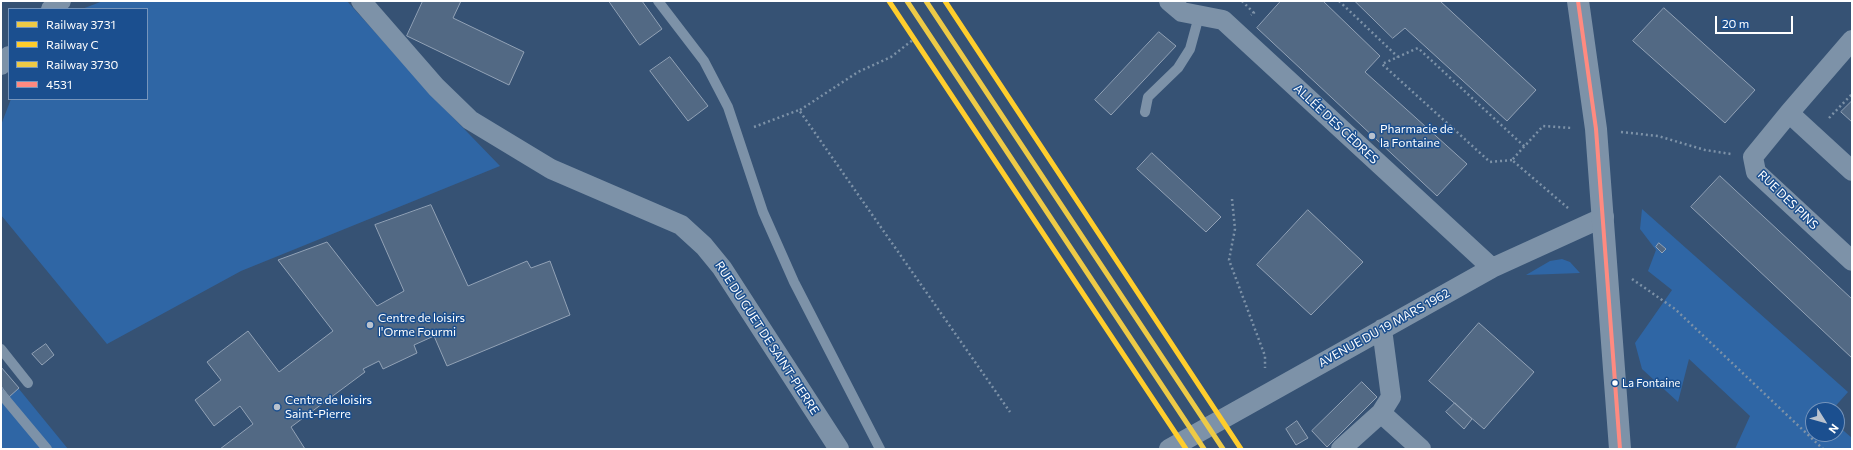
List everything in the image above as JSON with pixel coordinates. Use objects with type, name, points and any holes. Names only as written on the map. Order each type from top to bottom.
[{"type":"street","name":"RUE DU GUET DE SAINT-PIERRE","points":[[361,1],[436,87],[470,120],[550,169],[681,225],[704,246],[722,268],[839,449]]},
{"type":"street","name":"ALLÉE DES CÈDRES","points":[[1170,1],[1182,12],[1223,20],[1492,268]]},
{"type":"street","points":[[1578,1],[1596,129],[1604,217],[1620,449]]},
{"type":"street","name":"RUE DES PINS","points":[[1852,40],[1754,156],[1756,172],[1852,261]]},
{"type":"street","points":[[1,65],[8,57]]},
{"type":"street","points":[[1789,113],[1852,171]]},
{"type":"street","name":"AVENUE DU 19 MARS 1962","points":[[1170,448],[1492,268],[1604,217]]},
{"type":"street","points":[[1342,449],[1381,413],[1391,396],[1382,329]]},
{"type":"street","points":[[1381,413],[1421,449]]},
{"type":"lane","points":[[658,1],[704,61],[728,107],[763,212],[794,282],[880,449]]},
{"type":"lane","points":[[1145,112],[1148,98],[1178,68],[1190,49],[1199,16]]},
{"type":"lane","points":[[1,350],[28,383]]},
{"type":"lane","points":[[3,369],[12,363]]},
{"type":"lane","points":[[1,394],[47,449]]},
{"type":"path","points":[[1339,1],[1398,57]]},
{"type":"path","points":[[737,134],[800,110],[858,72],[891,57],[914,39]]},
{"type":"path","points":[[1512,160],[1490,162],[1382,64],[1418,48],[1525,147]]},
{"type":"path","points":[[1813,134],[1852,94]]},
{"type":"path","points":[[800,110],[1010,412]]},
{"type":"path","points":[[1232,199],[1234,229],[1229,260],[1265,356],[1264,395]]},
{"type":"path","points":[[1606,260],[1675,309],[1823,449]]},
{"type":"shaded area","points":[[103,1],[347,1],[440,104],[500,166],[241,271],[107,344],[1,215],[1,125],[11,100],[148,100],[148,8],[85,8]]},
{"type":"shaded area","points":[[1642,209],[1848,392],[1839,402],[1805,402],[1805,442],[1845,442],[1845,432],[1852,438],[1852,449],[1735,449],[1750,416],[1689,359],[1678,402],[1642,369],[1635,343],[1672,290],[1648,271],[1656,250],[1640,229]]},
{"type":"shaded area","points":[[1562,259],[1570,262],[1580,273],[1526,275],[1550,261]]},
{"type":"shaded area","points":[[1,367],[68,449],[1,449]]},
{"type":"building","points":[[423,1],[461,1],[453,18],[524,52],[509,85],[407,36]]},
{"type":"building","points":[[609,1],[642,1],[662,29],[640,45]]},
{"type":"building","points":[[1281,1],[1323,1],[1380,56],[1365,72],[1467,164],[1437,196],[1257,28]]},
{"type":"building","points":[[1355,1],[1440,1],[1536,90],[1507,121],[1405,28],[1393,38]]},
{"type":"building","points":[[1664,8],[1755,90],[1725,123],[1633,41]]},
{"type":"building","points":[[1159,32],[1176,46],[1111,115],[1095,100]]},
{"type":"building","points":[[670,57],[708,106],[688,121],[650,71]]},
{"type":"building","points":[[1852,101],[1852,122],[1841,112]]},
{"type":"building","points":[[1152,153],[1221,217],[1206,232],[1137,169]]},
{"type":"building","points":[[1720,176],[1852,299],[1852,358],[1691,207]]},
{"type":"building","points":[[431,205],[468,286],[527,261],[531,268],[550,261],[570,315],[447,366],[434,336],[414,345],[417,353],[383,369],[379,361],[363,369],[365,372],[291,427],[305,449],[220,449],[253,424],[240,406],[214,426],[195,400],[221,380],[207,362],[248,331],[279,372],[333,331],[278,260],[327,242],[377,306],[404,291],[375,225]]},
{"type":"building","points":[[1308,210],[1363,262],[1311,315],[1257,265]]},
{"type":"building","points":[[1659,243],[1666,249],[1662,253],[1656,247]]},
{"type":"building","points":[[1479,323],[1534,372],[1484,429],[1429,381]]},
{"type":"building","points":[[46,344],[54,355],[42,365],[32,354]]},
{"type":"building","points":[[1,367],[19,388],[9,397],[1,386]]},
{"type":"building","points":[[1362,382],[1377,397],[1327,447],[1312,431]]},
{"type":"building","points":[[1455,403],[1472,419],[1464,429],[1446,412]]},
{"type":"building","points":[[1297,421],[1308,438],[1296,445],[1286,429]]},
{"type":"rail line","name":"C","points":[[889,1],[1186,449]]},
{"type":"rail line","name":"3731","points":[[907,1],[1204,449]]},
{"type":"rail line","name":"3730","points":[[926,1],[1223,449]]},
{"type":"rail line","name":"C","points":[[945,1],[1241,449]]},
{"type":"transit line","name":"4531","points":[[1578,1],[1596,129],[1620,449]]},
{"type":"place","name":"Pharmacie de la Fontaine","points":[[1372,136]]},
{"type":"place","name":"Centre de loisirs l'Orme Fourmi","points":[[370,325]]},
{"type":"place","name":"La Fontaine","points":[[1615,383]]},
{"type":"place","name":"Centre de loisirs Saint-Pierre","points":[[277,407]]}]
